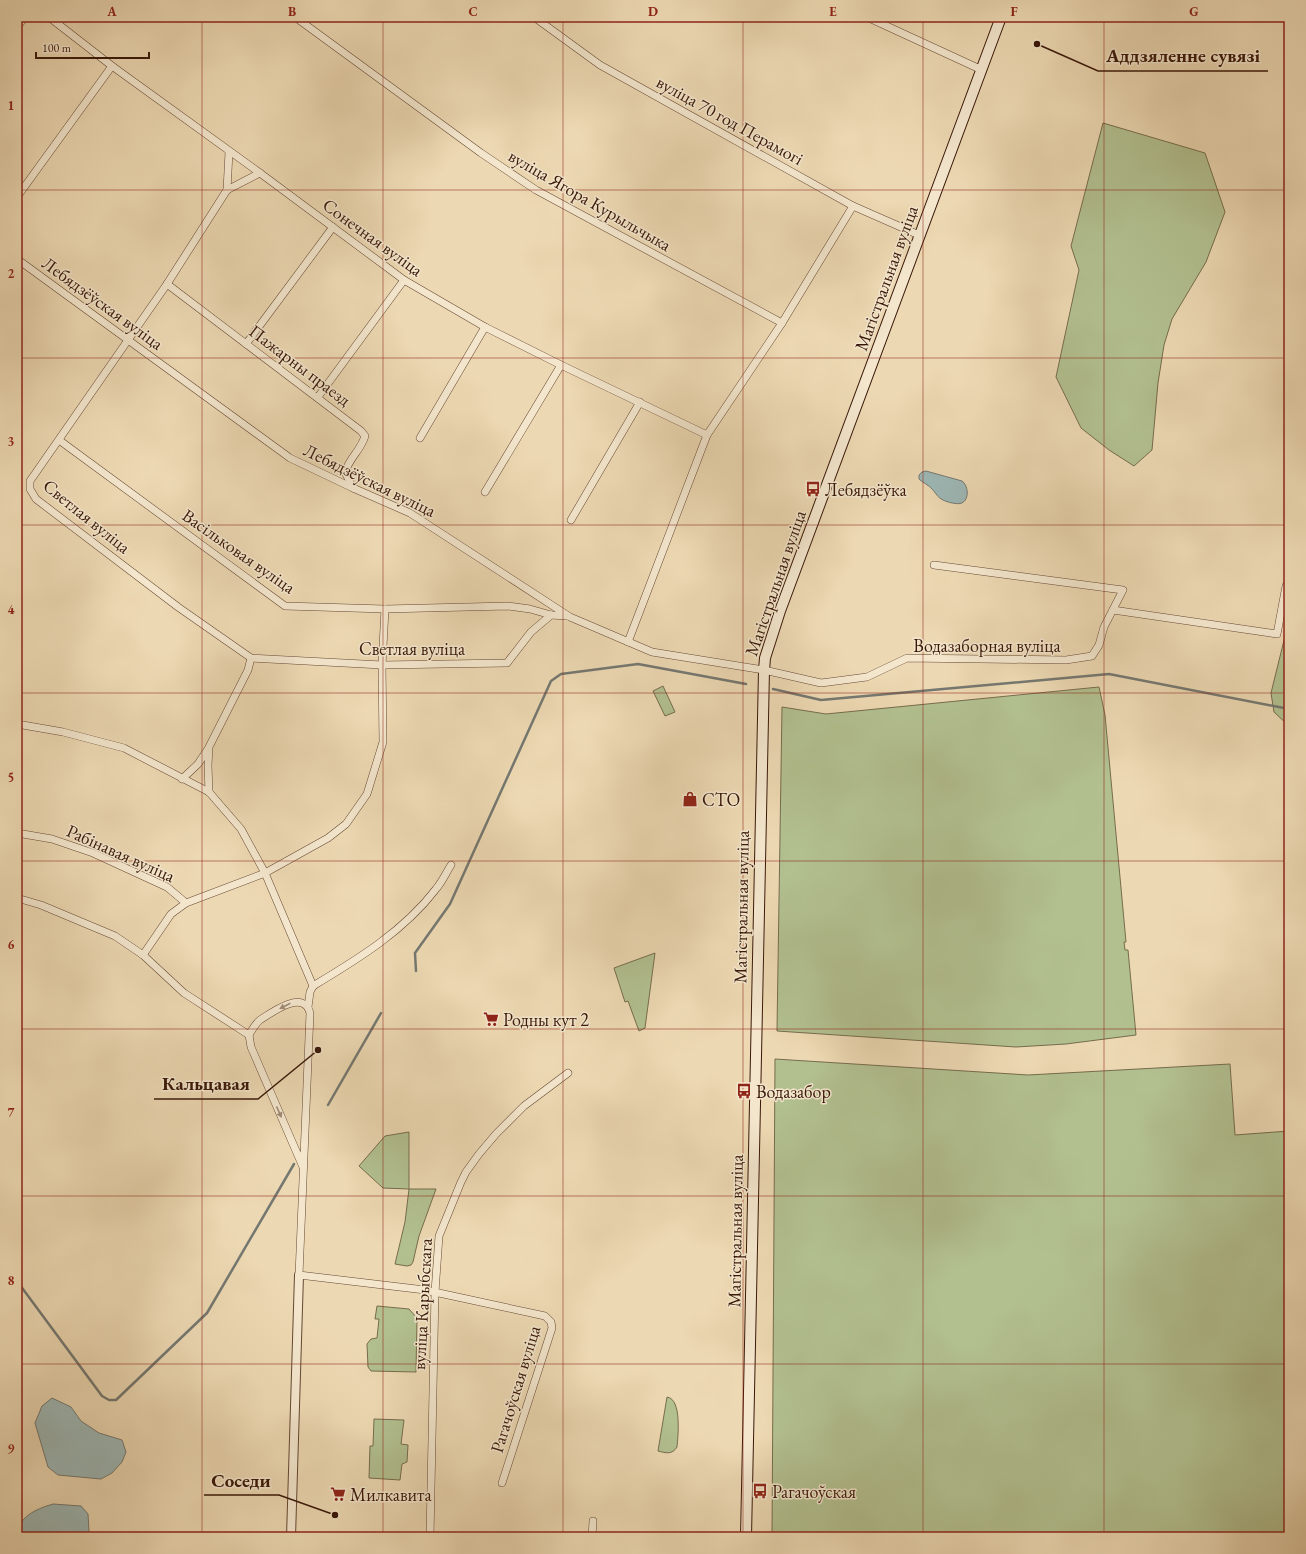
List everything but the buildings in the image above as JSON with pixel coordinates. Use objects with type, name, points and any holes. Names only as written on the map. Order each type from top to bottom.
[{"type":"main road","name":"Магістральная вуліца","points":[[746,1537],[765,658],[780,611],[1001,17]]},
{"type":"street","points":[[17,27],[25,17]]},
{"type":"street","name":"Сонечная вуліца","points":[[49,17],[112,66],[404,280],[485,327],[707,435]]},
{"type":"street","name":"вуліца Ягора Курыльчыка","points":[[295,17],[481,154],[536,190],[782,323]]},
{"type":"street","name":"вуліца 70 год Перамогі","points":[[534,17],[600,65],[853,206],[920,236]]},
{"type":"street","points":[[867,17],[982,70]]},
{"type":"street","points":[[17,197],[20,186],[112,66]]},
{"type":"street","points":[[227,190],[229,152]]},
{"type":"street","points":[[227,190],[260,173]]},
{"type":"street","name":"Светлая вуліца","points":[[227,190],[167,284],[30,481],[30,489],[36,499],[178,607],[251,658],[382,665],[507,663],[530,632],[551,615]]},
{"type":"street","points":[[628,642],[707,435],[782,323],[853,206]]},
{"type":"street","points":[[246,344],[333,227]]},
{"type":"street","name":"Лебядзёўская вуліца","points":[[17,259],[290,458],[410,513],[570,617],[652,652],[764,670]]},
{"type":"street","points":[[318,397],[404,280]]},
{"type":"street","name":"Пажарны праезд","points":[[167,284],[361,431],[365,436],[357,452],[348,462],[345,472],[353,488]]},
{"type":"street","points":[[420,438],[485,327]]},
{"type":"street","points":[[486,492],[561,365]]},
{"type":"street","points":[[571,520],[640,402]]},
{"type":"street","name":"Васільковая вуліца","points":[[59,440],[285,606],[385,609],[508,606],[530,609],[551,615],[570,617]]},
{"type":"street","name":"Водазаборная вуліца","points":[[764,670],[821,683],[867,677],[907,658],[1066,660],[1092,656],[1100,645],[1104,628],[1123,590],[934,565]]},
{"type":"street","points":[[1113,610],[1277,634],[1286,586]]},
{"type":"street","points":[[530,609],[536,595]]},
{"type":"street","points":[[143,955],[171,914],[186,903],[265,873],[328,838],[346,824],[367,794],[383,742],[382,665],[385,609]]},
{"type":"street","points":[[182,778],[198,764],[209,747],[248,670],[251,658]]},
{"type":"street","points":[[17,724],[63,732],[124,748],[209,792],[241,829],[265,873],[313,986]]},
{"type":"street","points":[[209,747],[209,792]]},
{"type":"street","name":"Рабінавая вуліца","points":[[17,833],[52,839],[93,853],[167,887],[186,903]]},
{"type":"street","points":[[291,1537],[299,1275],[309,1048],[310,1013],[308,1007],[310,992],[313,986],[376,946],[419,910],[437,888],[451,865]]},
{"type":"street","points":[[17,898],[41,905],[115,936],[143,955],[184,992],[249,1035]]},
{"type":"street","points":[[303,1167],[251,1048],[249,1035],[260,1020],[286,1005],[297,1002],[308,1007]]},
{"type":"street","name":"вуліца Карыбскага","points":[[430,1537],[435,1292],[439,1236],[453,1199],[466,1172],[491,1139],[516,1114],[568,1073]]},
{"type":"street","name":"Рагачоўская вуліца","points":[[299,1275],[435,1292],[545,1316],[551,1322],[552,1328],[502,1483]]},
{"type":"street","points":[[592,1537],[593,1521]]},
{"type":"green space","points":[[1103,123],[1205,153],[1225,212],[1206,262],[1172,319],[1164,345],[1158,383],[1152,450],[1134,466],[1109,450],[1081,428],[1056,377],[1079,270],[1071,246]]},
{"type":"green space","points":[[1289,620],[1289,726],[1274,712],[1271,693]]},
{"type":"green space","points":[[663,686],[675,712],[665,716],[653,691]]},
{"type":"green space","points":[[1099,687],[1105,715],[1126,942],[1124,942],[1125,950],[1128,950],[1136,1035],[1066,1044],[1016,1047],[777,1031],[782,707],[826,714]]},
{"type":"green space","points":[[655,953],[645,1028],[639,1031],[628,1001],[625,1002],[614,968]]},
{"type":"green space","points":[[775,1059],[1028,1075],[1230,1064],[1235,1135],[1289,1131],[1289,1537],[772,1537]]},
{"type":"green space","points":[[409,1132],[409,1189],[383,1188],[359,1166],[385,1136]]},
{"type":"green space","points":[[409,1189],[436,1189],[419,1236],[413,1262],[411,1265],[407,1266],[395,1264],[405,1222]]},
{"type":"green space","points":[[377,1306],[409,1309],[417,1318],[416,1372],[371,1371],[368,1367],[367,1344],[371,1339],[377,1338],[379,1319],[375,1319]]},
{"type":"green space","points":[[667,1397],[672,1399],[675,1404],[678,1419],[677,1447],[669,1453],[658,1451]]},
{"type":"green space","points":[[374,1419],[404,1420],[401,1444],[408,1445],[407,1462],[402,1464],[400,1480],[369,1478],[370,1446],[373,1446]]},
{"type":"water","points":[[926,471],[962,481],[967,489],[965,501],[960,504],[945,501],[939,498],[931,488],[919,479],[919,475]]},
{"type":"water","points":[[52,1398],[71,1407],[81,1421],[99,1433],[122,1440],[126,1452],[122,1462],[112,1473],[101,1479],[58,1475],[48,1467],[35,1423],[42,1406]]},
{"type":"water","points":[[53,1504],[81,1506],[88,1514],[89,1532],[87,1537],[17,1537],[20,1524],[24,1519],[34,1511]]},
{"type":"waterway","points":[[416,971],[415,953],[450,904],[551,681],[561,674],[638,664],[746,684]]},
{"type":"waterway","points":[[773,689],[821,700],[1109,674],[1289,709]]},
{"type":"waterway","points":[[328,1105],[381,1013]]},
{"type":"waterway","points":[[17,1281],[102,1396],[109,1400],[116,1400],[207,1313],[294,1164]]},
{"type":"place","name":"Аддзяленне сувязі","points":[[1037,44]]},
{"type":"place","name":"Лебядзёўка","points":[[813,489]]},
{"type":"place","name":"СТО","points":[[690,799]]},
{"type":"place","name":"Родны кут 2","points":[[491,1019]]},
{"type":"place","name":"Кальцавая","points":[[318,1050]]},
{"type":"place","name":"Водазабор","points":[[744,1091]]},
{"type":"place","name":"Рагачоўская","points":[[760,1491]]},
{"type":"place","name":"Милкавита","points":[[338,1494]]},
{"type":"place","name":"Соседи","points":[[335,1515]]}]
